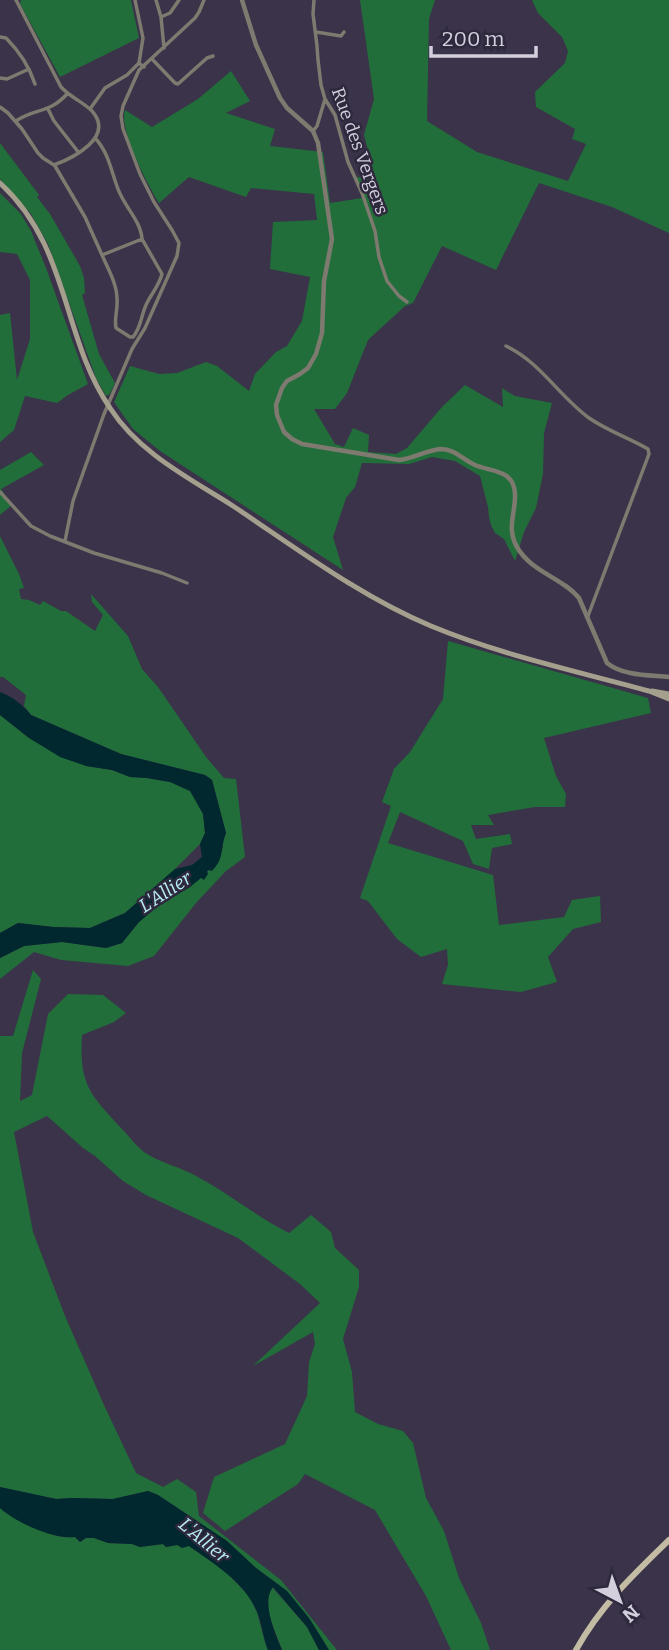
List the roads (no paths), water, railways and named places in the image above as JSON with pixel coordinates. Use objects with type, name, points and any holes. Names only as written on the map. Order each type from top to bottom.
[{"type":"main road","points":[[0,183],[23,207],[42,238],[88,363],[107,405],[143,446],[338,575],[414,618],[488,647],[669,697]]},
{"type":"main road","points":[[576,1650],[603,1608],[669,1540]]},
{"type":"street","points":[[16,0],[67,94],[90,110],[98,122],[95,138],[79,153],[54,165]]},
{"type":"street","points":[[65,541],[73,501],[107,405],[132,349],[145,328],[179,248],[179,243],[140,174],[121,121],[123,106],[139,71],[143,38],[135,0]]},
{"type":"street","points":[[156,0],[161,17],[164,48]]},
{"type":"street","points":[[161,17],[170,13],[179,0]]},
{"type":"street","points":[[139,71],[195,18],[204,0]]},
{"type":"street","points":[[242,0],[256,45],[280,98],[287,108],[313,131],[320,148],[332,239],[324,281],[323,325],[319,345],[308,368],[287,382],[280,392],[276,410],[282,428],[292,439],[309,446],[398,460],[445,450],[476,466],[503,473],[513,483],[514,488],[511,525],[516,546],[542,571],[576,594],[588,615],[607,663],[624,671],[669,677]]},
{"type":"street","name":"Rue des Vergers","points":[[314,0],[313,14],[325,99],[335,116],[348,162],[375,231],[379,257],[387,281],[399,296],[408,302]]},
{"type":"street","points":[[315,32],[341,36],[344,32]]},
{"type":"street","points":[[163,34],[171,42]]},
{"type":"street","points":[[0,37],[8,40],[20,54],[35,84]]},
{"type":"street","points":[[140,54],[143,60],[150,61],[178,84],[207,58],[213,56]]},
{"type":"street","points":[[90,110],[105,88],[127,75],[139,63]]},
{"type":"street","points":[[139,63],[144,67]]},
{"type":"street","points":[[0,78],[7,79],[29,69]]},
{"type":"street","points":[[16,121],[48,109],[67,94]]},
{"type":"street","points":[[313,131],[325,99]]},
{"type":"street","points":[[0,107],[16,121],[38,153],[54,165],[85,217],[116,290],[116,328],[133,337],[140,326],[146,303],[156,290],[162,274],[118,190],[107,155],[95,138]]},
{"type":"street","points":[[48,109],[79,153]]},
{"type":"street","points":[[102,255],[142,239]]},
{"type":"street","points":[[506,346],[522,354],[589,418],[648,449],[649,454],[588,615]]},
{"type":"street","points":[[0,492],[31,526],[50,536],[94,554],[162,573],[187,583]]},
{"type":"water","name":"L'Allier","points":[[0,692],[9,696],[31,715],[121,754],[205,775],[212,780],[226,833],[219,862],[212,871],[207,871],[204,880],[201,878],[159,905],[139,922],[122,943],[106,948],[62,942],[24,946],[0,958],[0,933],[18,923],[90,928],[125,913],[175,869],[192,865],[202,857],[200,844],[205,833],[203,814],[190,791],[170,782],[130,777],[60,757],[29,738],[0,715]]},
{"type":"water","name":"L'Allier","points":[[0,1487],[56,1499],[113,1499],[148,1491],[158,1495],[227,1541],[256,1568],[287,1591],[309,1618],[329,1650],[319,1650],[307,1627],[273,1587],[268,1601],[269,1609],[282,1650],[268,1650],[252,1601],[237,1583],[189,1546],[166,1547],[163,1544],[140,1547],[108,1543],[94,1538],[86,1538],[80,1542],[75,1537],[46,1533],[25,1524],[0,1508]]}]
